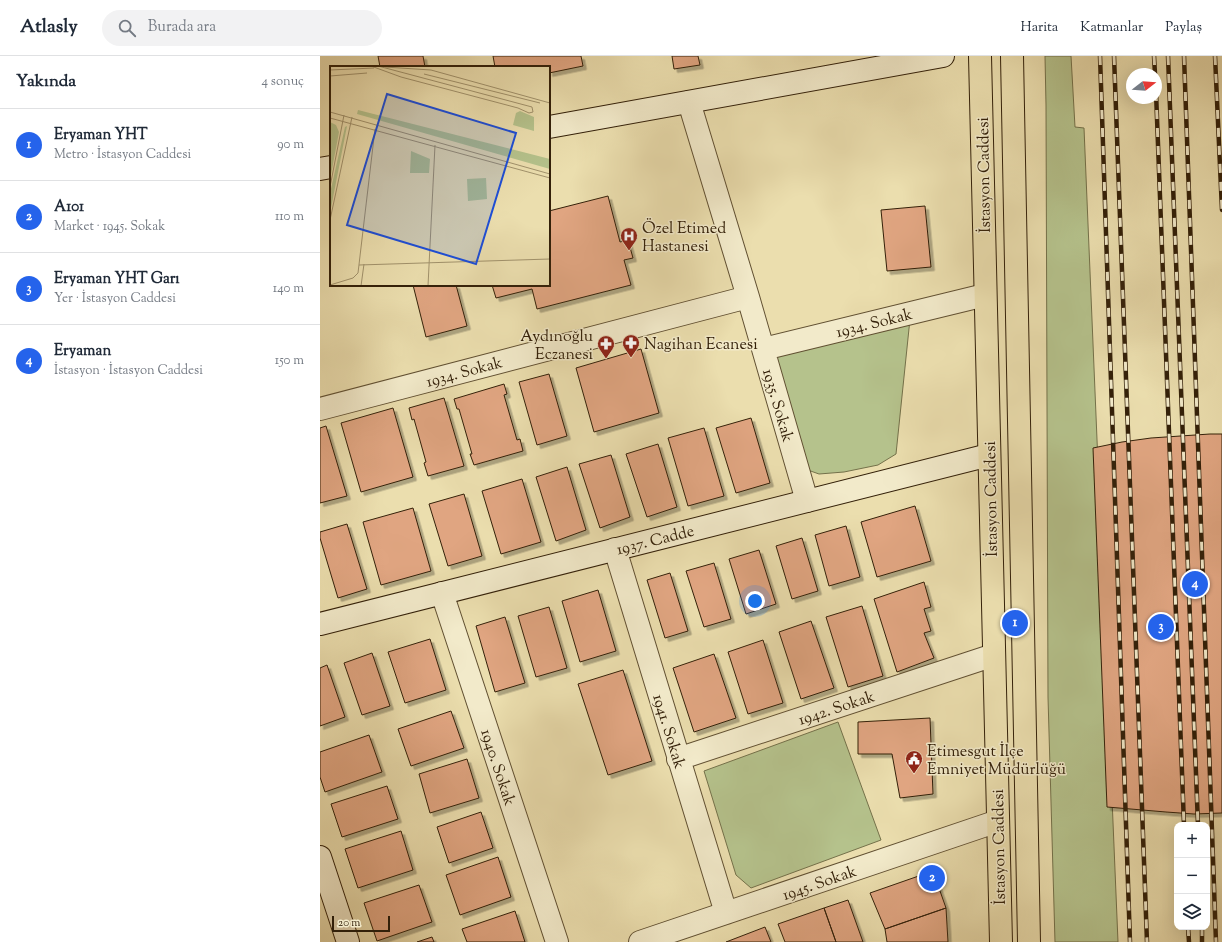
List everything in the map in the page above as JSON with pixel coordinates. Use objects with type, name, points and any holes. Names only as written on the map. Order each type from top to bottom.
[{"type":"main road","name":"İstasyon Caddesi","points":[[980,56],[1001,942]]},
{"type":"main road","name":"İstasyon Caddesi","points":[[1012,56],[1029,942]]},
{"type":"street","points":[[550,127],[943,56]]},
{"type":"street","name":"1935. Sokak","points":[[689,102],[748,297],[807,501]]},
{"type":"street","points":[[320,169],[330,167]]},
{"type":"street","name":"1934. Sokak","points":[[763,349],[985,295]]},
{"type":"street","name":"1934. Sokak","points":[[320,409],[748,297]]},
{"type":"street","name":"1937. Cadde","points":[[320,624],[989,455]]},
{"type":"street","name":"1941. Sokak","points":[[615,549],[726,913]]},
{"type":"street","name":"1940. Sokak","points":[[442,593],[557,942]]},
{"type":"street","name":"1942. Sokak","points":[[678,759],[994,655]]},
{"type":"street","name":"1945. Sokak","points":[[640,942],[998,821]]},
{"type":"street","points":[[320,858],[348,942]]},
{"type":"green space","points":[[1045,56],[1071,56],[1075,127],[1084,128],[1118,942],[1055,942],[1048,697]]},
{"type":"green space","points":[[910,319],[896,454],[878,465],[844,472],[819,474],[805,469],[771,353]]},
{"type":"green space","points":[[838,722],[881,840],[751,888],[736,875],[704,771]]},
{"type":"building","points":[[378,56],[423,56],[425,66],[380,66]]},
{"type":"building","points":[[493,56],[581,56],[583,66],[550,73],[550,66],[495,66]]},
{"type":"building","points":[[672,56],[698,56],[700,65],[674,69]]},
{"type":"building","points":[[608,196],[620,242],[628,240],[633,258],[624,260],[631,285],[537,309],[532,289],[496,298],[492,286],[550,286],[550,211]]},
{"type":"building","points":[[925,206],[931,267],[887,271],[881,210]]},
{"type":"building","points":[[413,286],[456,286],[467,326],[426,337]]},
{"type":"building","points":[[641,349],[659,413],[594,432],[576,368]]},
{"type":"building","points":[[549,374],[567,436],[537,445],[519,382]]},
{"type":"building","points":[[504,384],[507,394],[504,395],[517,440],[520,439],[523,451],[474,465],[459,409],[457,409],[454,399]]},
{"type":"building","points":[[444,398],[464,466],[428,476],[424,463],[426,462],[414,419],[412,420],[409,408]]},
{"type":"building","points":[[393,408],[413,477],[361,492],[341,423]]},
{"type":"building","points":[[751,418],[770,483],[736,493],[716,428]]},
{"type":"building","points":[[326,426],[347,496],[320,503],[320,428]]},
{"type":"building","points":[[704,428],[724,496],[688,506],[668,438]]},
{"type":"building","points":[[1222,434],[1222,813],[1194,814],[1107,807],[1093,448],[1151,438]]},
{"type":"building","points":[[658,444],[677,507],[647,517],[626,454]]},
{"type":"building","points":[[611,455],[630,517],[600,528],[579,464]]},
{"type":"building","points":[[567,467],[586,530],[556,541],[536,477]]},
{"type":"building","points":[[522,479],[541,542],[501,554],[482,491]]},
{"type":"building","points":[[464,494],[482,556],[448,566],[429,504]]},
{"type":"building","points":[[915,506],[931,561],[877,577],[861,522]]},
{"type":"building","points":[[413,508],[431,571],[381,585],[363,522]]},
{"type":"building","points":[[347,524],[367,589],[338,598],[320,538],[320,532]]},
{"type":"building","points":[[846,526],[860,577],[829,586],[815,535]]},
{"type":"building","points":[[802,538],[818,591],[792,599],[776,546]]},
{"type":"building","points":[[759,550],[776,604],[746,614],[729,559]]},
{"type":"building","points":[[714,563],[731,619],[704,627],[686,571]]},
{"type":"building","points":[[670,573],[688,631],[665,638],[647,580]]},
{"type":"building","points":[[924,582],[931,607],[924,609],[931,631],[924,633],[934,658],[897,672],[874,599]]},
{"type":"building","points":[[598,590],[616,651],[580,662],[562,601]]},
{"type":"building","points":[[862,606],[883,676],[848,687],[826,617]]},
{"type":"building","points":[[549,607],[567,668],[536,677],[518,616]]},
{"type":"building","points":[[505,617],[525,683],[495,692],[476,626]]},
{"type":"building","points":[[811,621],[834,688],[801,699],[779,632]]},
{"type":"building","points":[[430,639],[446,690],[405,703],[388,652]]},
{"type":"building","points":[[763,640],[783,703],[748,714],[728,652]]},
{"type":"building","points":[[372,653],[390,706],[362,715],[344,663]]},
{"type":"building","points":[[714,654],[736,718],[694,732],[673,668]]},
{"type":"building","points":[[327,665],[345,717],[320,726],[320,668]]},
{"type":"building","points":[[623,670],[652,761],[608,775],[578,684]]},
{"type":"building","points":[[451,711],[464,748],[411,766],[398,729]]},
{"type":"building","name":"Etimesgut İlçe Emniyet Müdürlüğü","points":[[930,718],[933,794],[900,798],[892,754],[858,754],[858,722]]},
{"type":"building","points":[[369,735],[382,772],[325,792],[320,777],[320,752]]},
{"type":"building","points":[[467,759],[479,798],[430,813],[419,774]]},
{"type":"building","points":[[387,786],[398,819],[342,837],[331,804]]},
{"type":"building","points":[[481,812],[493,848],[449,863],[437,827]]},
{"type":"building","points":[[401,831],[413,870],[358,888],[345,849]]},
{"type":"building","points":[[498,857],[511,897],[460,915],[446,875]]},
{"type":"building","points":[[933,871],[946,908],[885,929],[870,893]]},
{"type":"building","points":[[419,885],[432,922],[377,941],[364,903]]},
{"type":"building","points":[[848,900],[863,942],[836,942],[824,908]]},
{"type":"building","points":[[824,908],[836,942],[785,942],[778,924]]},
{"type":"building","points":[[946,908],[948,942],[887,942],[885,929]]},
{"type":"building","points":[[515,911],[525,942],[467,942],[462,929]]},
{"type":"building","points":[[765,927],[771,942],[726,942]]},
{"type":"building","points":[[432,937],[434,942],[417,942]]},
{"type":"railway","points":[[1100,56],[1130,942]]},
{"type":"railway","points":[[1114,56],[1147,942]]},
{"type":"railway","points":[[1154,56],[1155,68]]},
{"type":"railway","points":[[1168,56],[1198,822]]},
{"type":"railway","points":[[1184,56],[1216,942]]},
{"type":"railway","points":[[1215,56],[1222,210]]},
{"type":"railway","points":[[1156,104],[1184,822]]},
{"type":"railway","points":[[1188,930],[1189,942]]},
{"type":"railway","points":[[1202,930],[1202,942]]},
{"type":"place","name":"Özel Etimed Hastanesi","points":[[629,251]]},
{"type":"place","name":"Nagihan Ecanesi","points":[[631,358]]},
{"type":"place","name":"Aydınoğlu Eczanesi","points":[[606,359]]},
{"type":"place","name":"Eryaman","points":[[1195,584]]},
{"type":"place","name":"Eryaman YHT","points":[[1015,623]]},
{"type":"place","name":"Eryaman YHT Garı","points":[[1161,627]]},
{"type":"place","name":"Etimesgut İlçe Emniyet Müdürlüğü","points":[[914,774]]},
{"type":"place","name":"A101","points":[[932,878]]}]
